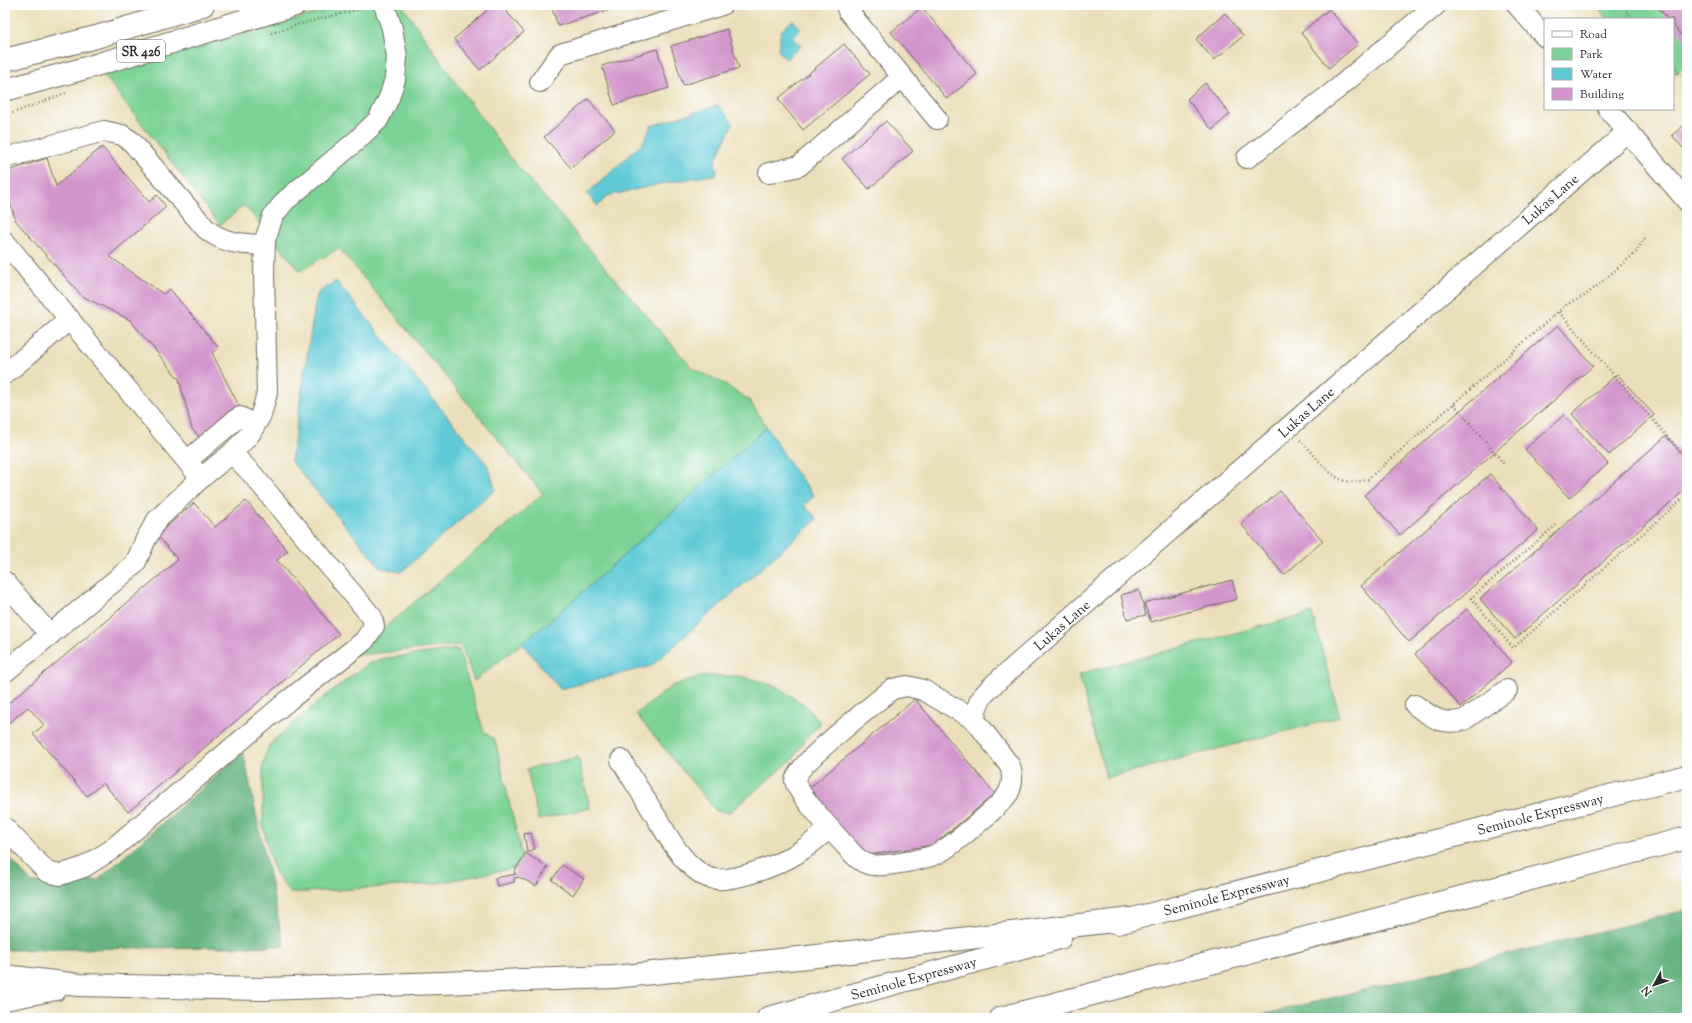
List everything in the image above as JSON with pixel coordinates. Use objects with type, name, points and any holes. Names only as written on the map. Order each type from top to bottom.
[{"type":"main road","name":"SR 426","points":[[5,60],[96,37],[203,5]]},
{"type":"main road","name":"SR 426","points":[[5,90],[86,68],[295,5]]},
{"type":"main road","name":"Seminole Expressway","points":[[768,1018],[1130,919],[1687,776]]},
{"type":"main road","points":[[1009,1016],[1687,838]]},
{"type":"main road","points":[[5,976],[79,985],[264,989],[614,977],[808,957],[1130,919]]},
{"type":"main road","points":[[5,999],[79,985]]},
{"type":"street","points":[[540,82],[560,54],[722,5]]},
{"type":"street","points":[[846,5],[848,11],[937,119]]},
{"type":"street","points":[[1247,158],[1337,89],[1436,5]]},
{"type":"street","points":[[1517,5],[1544,36]]},
{"type":"street","points":[[5,672],[135,564],[156,520],[201,478],[232,453],[250,434],[260,415],[267,394],[265,240],[273,216],[285,201],[355,142],[378,120],[389,98],[395,79],[398,57],[392,28],[377,6]]},
{"type":"street","points":[[768,173],[799,166],[902,77]]},
{"type":"street","points":[[1609,110],[1687,201]]},
{"type":"street","points":[[5,158],[104,131],[122,134],[131,141],[206,229],[215,237],[227,241],[265,245]]},
{"type":"street","name":"Lukas Lane","points":[[975,720],[975,711],[984,693],[1628,131]]},
{"type":"street","points":[[5,242],[201,478]]},
{"type":"street","points":[[5,374],[70,319]]},
{"type":"street","points":[[187,461],[240,417],[255,424]]},
{"type":"street","points":[[5,828],[47,872],[60,875],[84,867],[111,850],[290,699],[364,641],[374,626],[372,617],[232,453]]},
{"type":"street","points":[[5,582],[50,635]]},
{"type":"street","points":[[907,686],[922,690],[975,720],[1010,766],[1013,775],[1012,785],[1004,799],[940,853],[925,858],[880,866],[872,865],[859,860],[830,828],[796,785],[797,777],[800,771],[818,751],[892,689],[907,686]]},
{"type":"street","points":[[1415,705],[1438,720],[1448,723],[1456,722],[1464,720],[1506,690]]},
{"type":"street","points":[[621,760],[673,844],[684,859],[698,872],[708,878],[724,879],[746,875],[771,867],[796,854],[830,828]]},
{"type":"path","points":[[1621,5],[1632,18]]},
{"type":"path","points":[[266,34],[311,21],[377,6]]},
{"type":"path","points":[[1674,67],[1682,77]]},
{"type":"path","points":[[5,116],[70,92]]},
{"type":"path","points":[[1294,437],[1299,439],[1309,448],[1335,477],[1345,482],[1363,481],[1368,479],[1570,302],[1586,295],[1605,280],[1636,252],[1645,238]]},
{"type":"path","points":[[1559,312],[1687,459]]},
{"type":"path","points":[[1454,404],[1505,465]]},
{"type":"path","points":[[1556,525],[1471,598],[1513,648],[1687,495]]},
{"type":"green space","points":[[345,5],[402,5],[458,86],[513,161],[692,368],[721,382],[749,400],[767,427],[549,622],[474,681],[461,645],[356,655],[391,622],[543,494],[339,248],[300,271],[244,205],[220,225],[103,74]]},
{"type":"green space","points":[[1595,5],[1687,5],[1687,64],[1676,74],[1674,73],[1674,18],[1606,18]]},
{"type":"green space","points":[[1312,613],[1340,717],[1106,778],[1079,674]]},
{"type":"green space","points":[[458,649],[484,732],[495,740],[522,857],[515,868],[433,884],[290,893],[277,876],[271,861],[263,826],[263,766],[267,750],[274,740],[329,693],[368,664],[381,659]]},
{"type":"green space","points":[[700,676],[740,676],[776,686],[806,706],[821,724],[806,737],[794,758],[730,812],[716,811],[636,714],[672,686]]},
{"type":"green space","points":[[243,752],[284,946],[5,950],[5,853],[32,883],[98,880]]},
{"type":"green space","points":[[578,757],[590,808],[538,820],[527,769]]},
{"type":"green space","points":[[1687,910],[1687,1018],[1250,1018]]},
{"type":"water","points":[[793,20],[801,29],[793,37],[801,46],[786,59],[778,50],[781,31]]},
{"type":"water","points":[[718,105],[733,123],[715,161],[717,174],[660,184],[607,196],[598,206],[587,194],[643,143],[651,126]]},
{"type":"water","points":[[336,281],[489,467],[495,490],[401,572],[381,568],[291,461],[315,304],[318,293]]},
{"type":"water","points":[[767,427],[789,463],[814,496],[804,505],[817,519],[651,666],[560,689],[522,643],[549,622]]},
{"type":"building","points":[[493,5],[501,5],[524,32],[480,70],[454,39]]},
{"type":"building","points":[[551,5],[625,5],[558,26]]},
{"type":"building","points":[[1656,5],[1687,5],[1687,42],[1674,26],[1674,18],[1667,18]]},
{"type":"building","points":[[922,7],[977,74],[947,99],[891,32]]},
{"type":"building","points":[[1329,9],[1358,44],[1329,68],[1301,33]]},
{"type":"building","points":[[1225,13],[1243,36],[1214,60],[1196,39]]},
{"type":"building","points":[[727,29],[739,68],[683,85],[671,46]]},
{"type":"building","points":[[844,44],[870,74],[803,130],[778,99]]},
{"type":"building","points":[[657,49],[669,88],[614,105],[602,66]]},
{"type":"building","points":[[1205,83],[1230,114],[1212,130],[1187,99]]},
{"type":"building","points":[[588,99],[615,130],[571,168],[544,137]]},
{"type":"building","points":[[886,121],[913,151],[869,189],[842,159]]},
{"type":"building","points":[[1687,123],[1687,145],[1683,148],[1672,135]]},
{"type":"building","points":[[102,147],[149,202],[157,195],[166,207],[109,256],[163,294],[170,289],[219,348],[212,353],[240,408],[202,440],[192,429],[179,379],[130,320],[82,296],[16,221],[5,189],[5,172],[47,158],[56,186]]},
{"type":"building","points":[[1558,325],[1593,366],[1400,535],[1364,495]]},
{"type":"building","points":[[1617,374],[1654,415],[1609,455],[1572,414]]},
{"type":"building","points":[[1564,415],[1608,464],[1569,498],[1525,449]]},
{"type":"building","points":[[1666,436],[1687,460],[1687,488],[1515,639],[1480,599]]},
{"type":"building","points":[[1490,474],[1538,530],[1409,642],[1361,586]]},
{"type":"building","points":[[1280,491],[1323,541],[1284,575],[1241,524]]},
{"type":"building","points":[[246,501],[288,551],[277,560],[339,634],[128,812],[103,783],[87,796],[33,734],[44,725],[28,707],[5,726],[5,706],[178,560],[157,535],[194,503],[215,527]]},
{"type":"building","points":[[1232,580],[1237,599],[1151,622],[1144,603]]},
{"type":"building","points":[[1139,590],[1146,615],[1127,619],[1121,595]]},
{"type":"building","points":[[1467,609],[1512,662],[1461,707],[1415,654]]},
{"type":"building","points":[[915,699],[995,794],[933,845],[862,856],[807,790]]},
{"type":"building","points":[[531,833],[535,849],[529,851],[527,854],[548,867],[536,886],[519,877],[514,878],[514,882],[497,886],[495,878],[516,874],[514,872],[527,851],[524,834]]},
{"type":"building","points":[[562,865],[584,879],[573,895],[552,880]]}]
